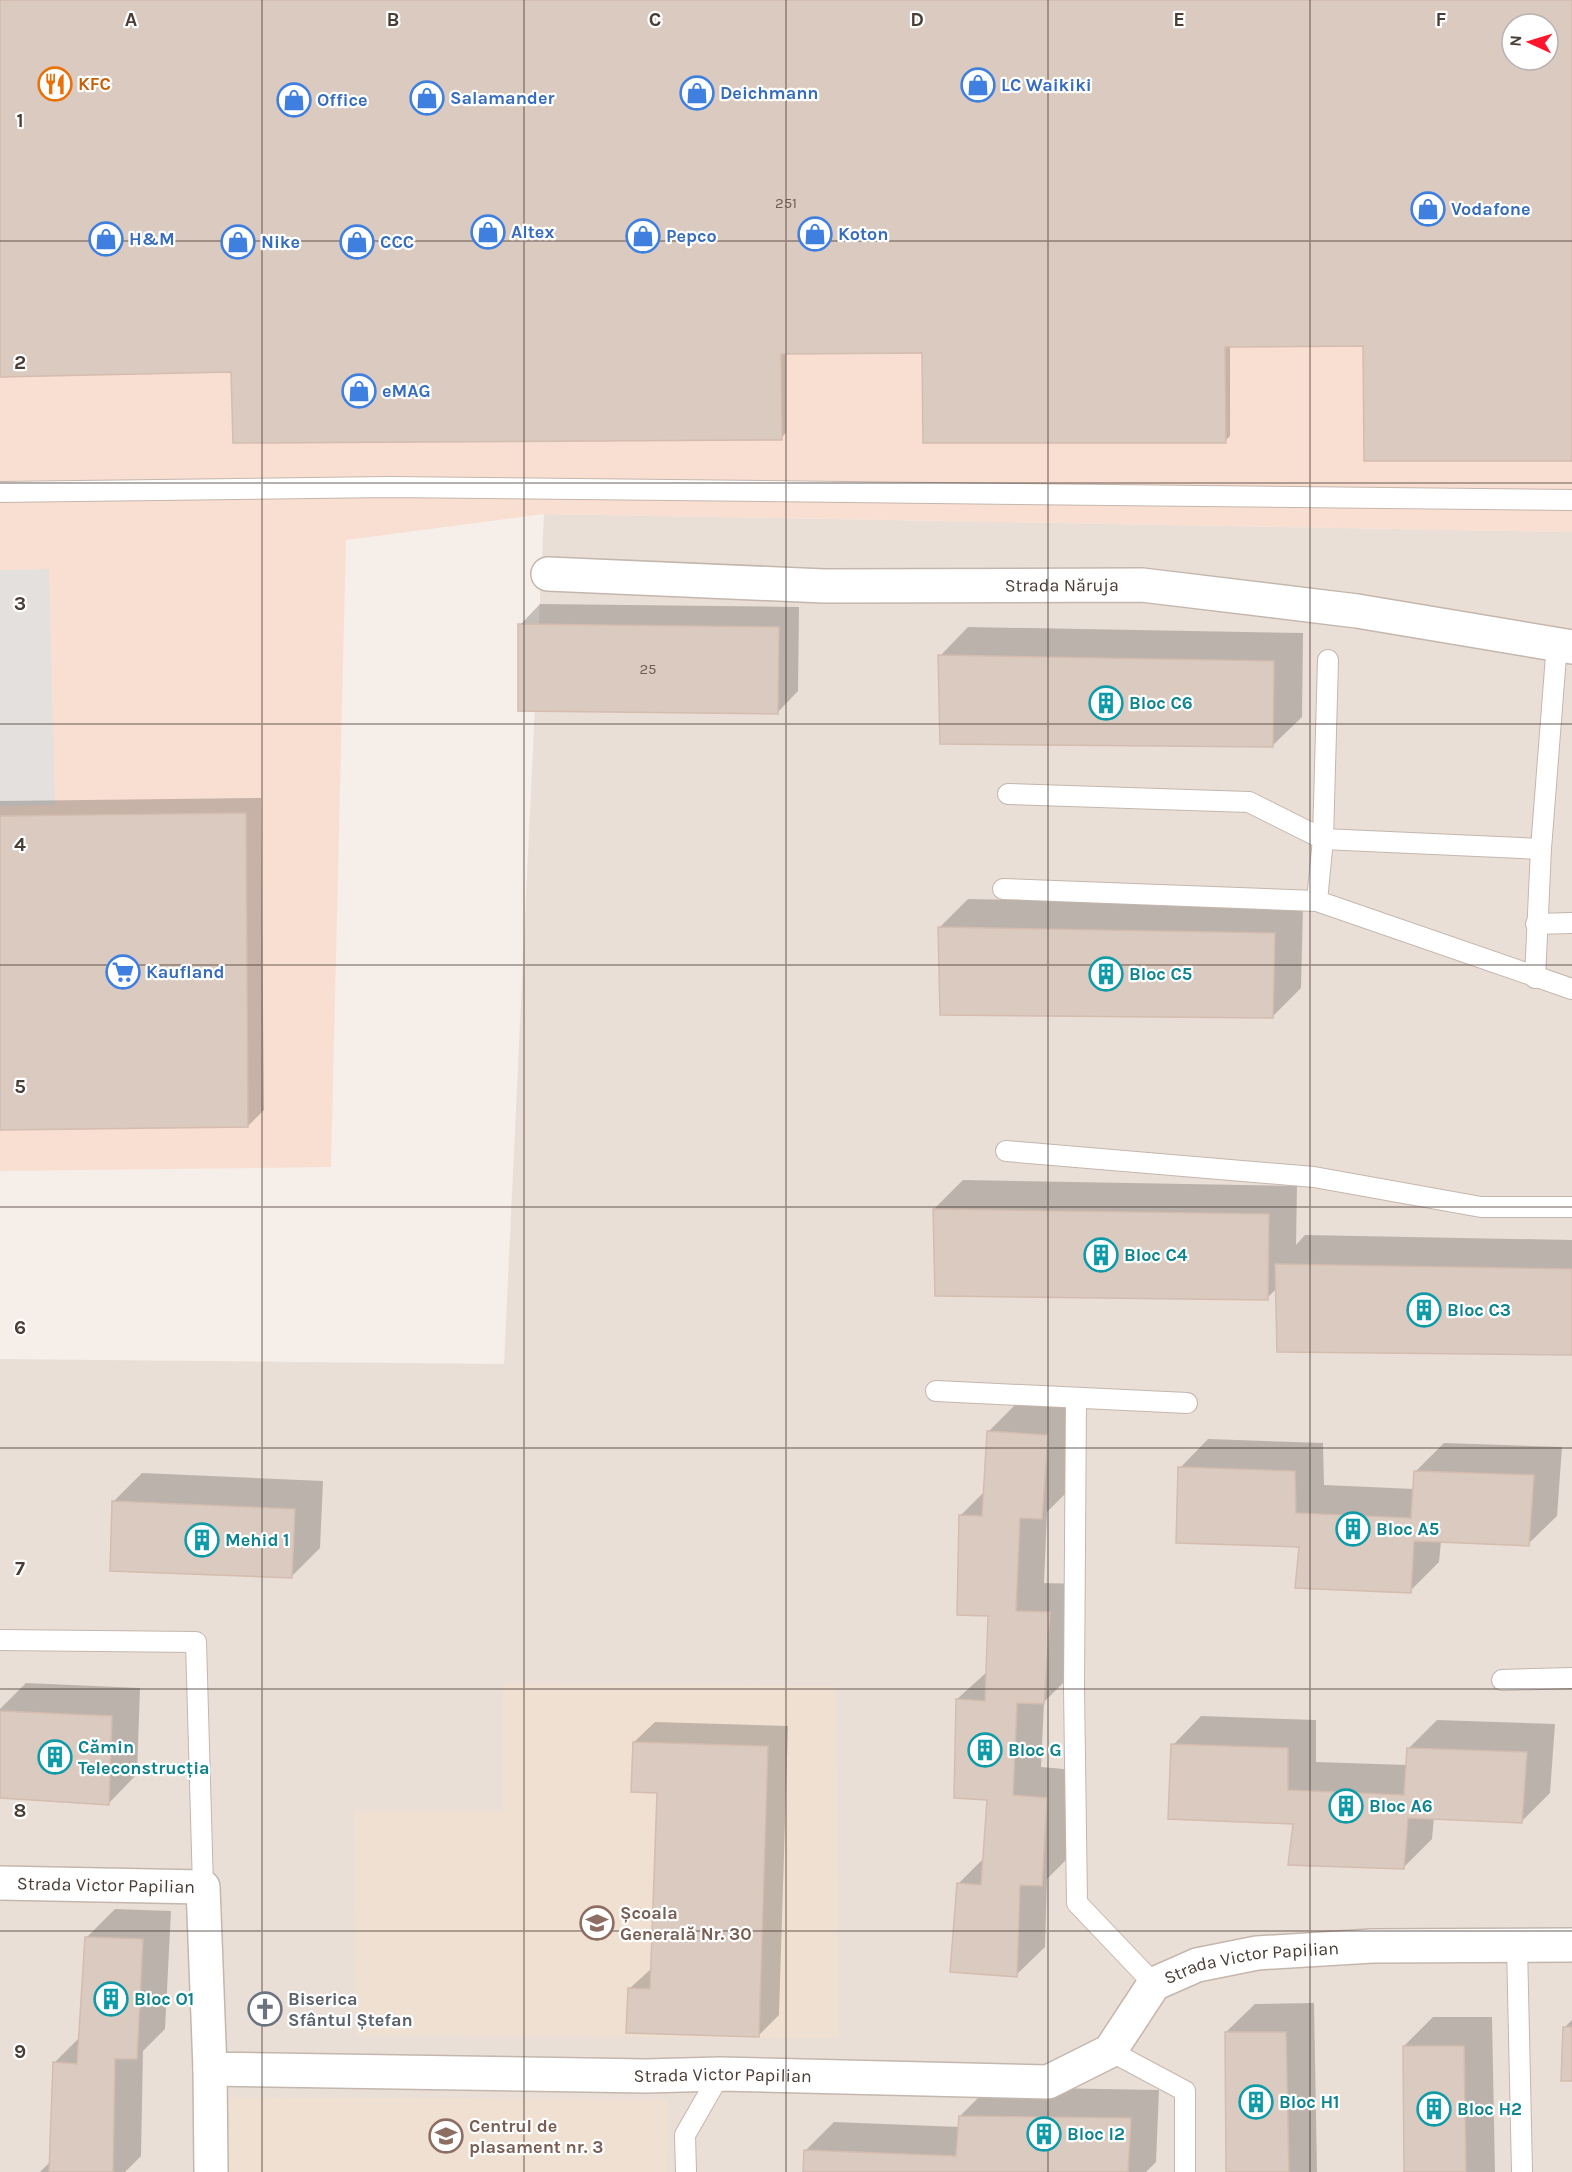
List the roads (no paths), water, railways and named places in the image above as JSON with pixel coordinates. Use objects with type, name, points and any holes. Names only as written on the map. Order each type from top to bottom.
[{"type":"street","name":"Strada Năruja","points":[[548,574],[824,586],[1142,585],[1357,611],[1564,645]]},
{"type":"street","name":"Strada Victor Papilian","points":[[0,1883],[203,1887],[210,2069],[646,2076],[720,2074],[1048,2082],[1110,2051],[1154,1983],[1197,1965],[1257,1953],[1372,1946],[1572,1945]]},
{"type":"street","points":[[210,2069],[211,2172]]},
{"type":"lane","points":[[0,492],[389,487],[1572,500]]},
{"type":"lane","points":[[1534,978],[1541,849],[1564,645]]},
{"type":"lane","points":[[1317,901],[1323,839],[1328,660]]},
{"type":"lane","points":[[1008,794],[1249,802],[1323,839],[1541,849]]},
{"type":"lane","points":[[1003,889],[1317,901],[1534,978],[1572,989]]},
{"type":"lane","points":[[1536,924],[1572,923]]},
{"type":"lane","points":[[1006,1151],[1314,1177],[1481,1207],[1572,1207]]},
{"type":"lane","points":[[936,1391],[1187,1403]]},
{"type":"lane","points":[[1076,1399],[1074,1688],[1077,1903],[1154,1983]]},
{"type":"lane","points":[[0,1640],[196,1642],[203,1887]]},
{"type":"lane","points":[[1502,1680],[1572,1678]]},
{"type":"lane","points":[[1516,1945],[1522,2172]]},
{"type":"lane","points":[[1110,2051],[1185,2091],[1185,2172]]},
{"type":"lane","points":[[686,2172],[685,2135],[720,2074]]},
{"type":"place","name":"KFC","points":[[55,84]]},
{"type":"place","name":"LC Waikiki","points":[[978,85]]},
{"type":"place","name":"Deichmann","points":[[697,93]]},
{"type":"place","name":"Salamander","points":[[427,98]]},
{"type":"place","name":"Office","points":[[294,100]]},
{"type":"place","name":"Vodafone","points":[[1428,209]]},
{"type":"place","name":"Altex","points":[[488,232]]},
{"type":"place","name":"Koton","points":[[815,234]]},
{"type":"place","name":"Pepco","points":[[643,236]]},
{"type":"place","name":"H&M","points":[[106,239]]},
{"type":"place","name":"Nike","points":[[238,242]]},
{"type":"place","name":"CCC","points":[[357,242]]},
{"type":"place","name":"eMAG","points":[[359,391]]},
{"type":"place","name":"Bloc C6","points":[[1106,703]]},
{"type":"place","name":"Kaufland","points":[[123,972]]},
{"type":"place","name":"Bloc C5","points":[[1106,974]]},
{"type":"place","name":"Bloc C4","points":[[1101,1255]]},
{"type":"place","name":"Bloc C3","points":[[1424,1310]]},
{"type":"place","name":"Bloc A5","points":[[1353,1529]]},
{"type":"place","name":"Mehid 1","points":[[202,1540]]},
{"type":"place","name":"Bloc G","points":[[985,1750]]},
{"type":"place","name":"Cămin Teleconstrucția","points":[[55,1757]]},
{"type":"place","name":"Bloc A6","points":[[1346,1806]]},
{"type":"place","name":"Școala Generală Nr. 30","points":[[597,1923]]},
{"type":"place","name":"Bloc O1","points":[[111,1999]]},
{"type":"place","name":"Biserica Sfântul Ștefan","points":[[265,2009]]},
{"type":"place","name":"Bloc H1","points":[[1256,2102]]},
{"type":"place","name":"Bloc H2","points":[[1434,2109]]},
{"type":"place","name":"Bloc I2","points":[[1044,2134]]},
{"type":"place","name":"Centrul de plasament nr. 3","points":[[446,2136]]}]
